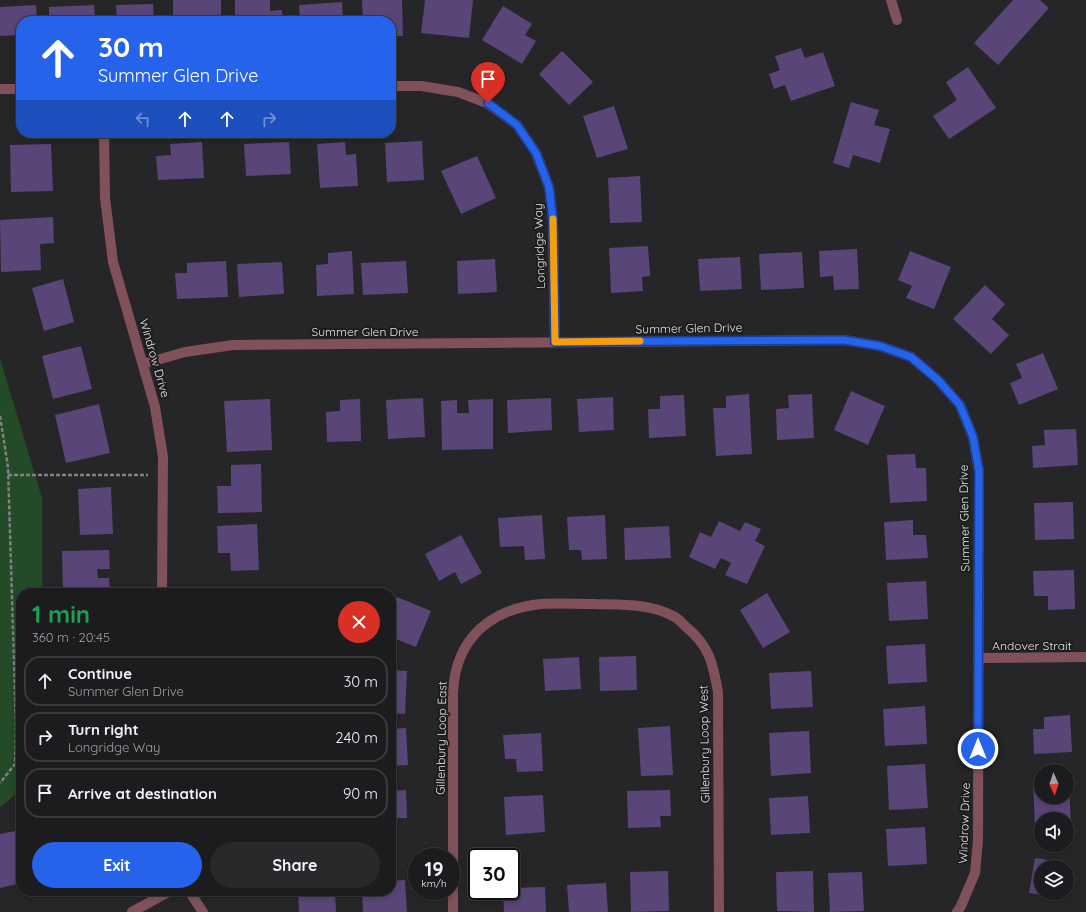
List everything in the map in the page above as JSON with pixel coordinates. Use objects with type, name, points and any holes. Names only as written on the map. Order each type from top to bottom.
[{"type":"street","points":[[891,0],[897,20]]},
{"type":"street","name":"Longridge Way","points":[[396,86],[421,86],[458,92],[488,103],[517,125],[536,153],[549,187],[553,220],[555,342]]},
{"type":"street","points":[[0,89],[16,89]]},
{"type":"street","name":"Windrow Drive","points":[[104,138],[105,198],[113,262],[155,407],[163,457],[162,588]]},
{"type":"street","name":"Summer Glen Drive","points":[[143,364],[185,352],[233,345],[844,340],[880,346],[911,357],[938,380],[960,405],[973,437],[979,471],[978,658]]},
{"type":"street","name":"Gillenbury Loop East","points":[[453,912],[453,692],[456,670],[465,648],[481,628],[498,616],[519,608],[542,604],[602,604]]},
{"type":"street","name":"Gillenbury Loop West","points":[[602,604],[630,605],[653,609],[674,616],[692,632],[706,648],[714,670],[718,692],[719,912]]},
{"type":"street","name":"Andover Strait","points":[[978,658],[1086,657]]},
{"type":"street","name":"Windrow Drive","points":[[957,912],[975,873],[978,840],[978,658]]},
{"type":"street","points":[[132,912],[161,896]]},
{"type":"street","points":[[192,896],[203,912]]},
{"type":"path","points":[[0,416],[8,467],[16,728],[15,764],[0,783]]},
{"type":"path","points":[[8,475],[163,475]]},
{"type":"green space","points":[[0,358],[42,498],[42,588],[16,588],[16,794],[0,807]]},
{"type":"building","points":[[173,0],[221,0],[221,16],[173,16]]},
{"type":"building","points":[[235,0],[270,0],[270,11],[282,10],[283,16],[235,16]]},
{"type":"building","points":[[362,0],[402,0],[403,36],[396,36],[396,16],[363,16]]},
{"type":"building","points":[[425,0],[473,0],[469,38],[421,33]]},
{"type":"building","points":[[1013,0],[1040,0],[1049,8],[998,65],[974,43]]},
{"type":"building","points":[[342,2],[343,16],[300,16],[299,5]]},
{"type":"building","points":[[153,4],[154,16],[117,16],[116,5]]},
{"type":"building","points":[[36,5],[37,16],[16,16],[16,35],[0,36],[0,7]]},
{"type":"building","points":[[94,5],[95,16],[49,16],[49,7]]},
{"type":"building","points":[[503,6],[532,24],[525,35],[536,41],[522,64],[482,40]]},
{"type":"building","points":[[801,48],[805,58],[823,52],[835,86],[791,101],[785,85],[774,89],[769,74],[780,70],[775,56]]},
{"type":"building","points":[[562,51],[593,82],[569,105],[539,74]]},
{"type":"building","points":[[968,67],[996,108],[949,139],[933,116],[957,100],[946,82]]},
{"type":"building","points":[[851,102],[879,110],[874,125],[890,129],[880,163],[853,155],[849,168],[833,163]]},
{"type":"building","points":[[614,106],[628,149],[597,158],[583,116]]},
{"type":"building","points":[[422,141],[424,180],[387,182],[385,143]]},
{"type":"building","points":[[202,142],[204,178],[158,180],[156,156],[171,155],[170,144]]},
{"type":"building","points":[[289,142],[291,174],[246,176],[244,144]]},
{"type":"building","points":[[345,142],[346,155],[356,154],[358,186],[320,188],[317,144]]},
{"type":"building","points":[[51,144],[53,191],[11,192],[10,145]]},
{"type":"building","points":[[477,156],[496,198],[461,214],[441,171]]},
{"type":"building","points":[[640,176],[642,222],[610,223],[608,178]]},
{"type":"building","points":[[53,217],[54,243],[40,244],[41,270],[1,272],[0,220]]},
{"type":"building","points":[[648,246],[650,276],[642,277],[643,291],[611,293],[609,248]]},
{"type":"building","points":[[857,249],[859,289],[834,290],[833,276],[820,277],[819,251]]},
{"type":"building","points":[[352,251],[354,294],[317,296],[316,265],[328,264],[328,253]]},
{"type":"building","points":[[910,251],[951,267],[934,309],[906,298],[912,286],[898,280]]},
{"type":"building","points":[[802,252],[804,288],[761,290],[759,254]]},
{"type":"building","points":[[740,257],[742,289],[700,291],[698,259]]},
{"type":"building","points":[[495,259],[497,292],[458,294],[457,261]]},
{"type":"building","points":[[226,261],[228,297],[177,299],[175,273],[187,273],[187,263]]},
{"type":"building","points":[[406,261],[408,293],[363,295],[361,263]]},
{"type":"building","points":[[282,262],[284,294],[239,297],[237,264]]},
{"type":"building","points":[[63,279],[74,322],[44,331],[32,288]]},
{"type":"building","points":[[985,285],[1005,304],[992,319],[1009,335],[991,354],[953,319]]},
{"type":"building","points":[[81,346],[92,389],[53,399],[42,356]]},
{"type":"building","points":[[1043,353],[1058,389],[1019,405],[1010,383],[1022,378],[1016,364]]},
{"type":"building","points":[[851,391],[885,406],[868,445],[834,430]]},
{"type":"building","points":[[749,394],[752,454],[716,456],[713,408],[726,408],[726,396]]},
{"type":"building","points":[[812,394],[814,438],[777,440],[776,409],[789,408],[788,395]]},
{"type":"building","points":[[684,395],[686,436],[649,438],[648,409],[660,409],[660,396]]},
{"type":"building","points":[[613,397],[614,430],[579,432],[577,399]]},
{"type":"building","points":[[423,398],[425,437],[388,439],[386,400]]},
{"type":"building","points":[[551,398],[552,430],[508,433],[507,400]]},
{"type":"building","points":[[270,399],[272,450],[227,452],[224,401]]},
{"type":"building","points":[[360,399],[361,441],[327,442],[326,412],[340,411],[340,400]]},
{"type":"building","points":[[493,399],[493,449],[442,450],[441,401],[457,400],[457,413],[469,413],[468,400]]},
{"type":"building","points":[[99,404],[110,453],[66,463],[55,415]]},
{"type":"building","points":[[1076,429],[1078,465],[1033,468],[1032,446],[1045,445],[1044,430]]},
{"type":"building","points":[[915,454],[916,468],[926,468],[927,501],[890,503],[887,455]]},
{"type":"building","points":[[261,464],[262,512],[218,513],[217,486],[231,486],[231,465]]},
{"type":"building","points":[[111,487],[113,534],[80,535],[78,489]]},
{"type":"building","points":[[1073,502],[1074,539],[1035,540],[1034,503]]},
{"type":"building","points":[[542,515],[545,559],[525,560],[524,546],[500,547],[498,518]]},
{"type":"building","points":[[605,515],[607,559],[582,560],[581,550],[569,550],[567,517]]},
{"type":"building","points":[[913,520],[913,535],[926,535],[928,558],[886,560],[884,522]]},
{"type":"building","points":[[719,521],[740,531],[745,522],[761,529],[755,541],[765,546],[747,584],[725,575],[731,563],[721,558],[715,569],[689,557],[700,532],[711,537]]},
{"type":"building","points":[[257,524],[259,570],[231,571],[230,553],[218,553],[217,526]]},
{"type":"building","points":[[669,526],[671,558],[625,560],[624,528]]},
{"type":"building","points":[[461,535],[482,573],[461,584],[455,572],[439,581],[425,554]]},
{"type":"building","points":[[109,550],[110,569],[97,569],[98,578],[109,578],[110,588],[63,588],[62,551]]},
{"type":"building","points":[[1074,570],[1075,609],[1048,610],[1048,596],[1034,596],[1033,571]]},
{"type":"building","points":[[926,581],[928,619],[889,621],[887,583]]},
{"type":"building","points":[[767,593],[790,632],[763,648],[740,610]]},
{"type":"building","points":[[397,597],[431,611],[416,647],[396,639]]},
{"type":"building","points":[[925,644],[927,682],[888,684],[886,646]]},
{"type":"building","points":[[636,656],[637,690],[600,691],[599,657]]},
{"type":"building","points":[[579,657],[581,689],[545,691],[543,659]]},
{"type":"building","points":[[396,670],[407,671],[405,714],[396,713]]},
{"type":"building","points":[[811,671],[813,707],[771,709],[769,673]]},
{"type":"building","points":[[925,706],[927,744],[885,746],[883,709]]},
{"type":"building","points":[[1070,715],[1072,752],[1034,754],[1033,729],[1044,729],[1044,717]]},
{"type":"building","points":[[670,726],[673,775],[641,776],[638,728]]},
{"type":"building","points":[[406,728],[408,765],[396,766],[396,729]]},
{"type":"building","points":[[809,731],[811,773],[771,776],[769,733]]},
{"type":"building","points":[[541,733],[543,771],[517,772],[516,759],[505,759],[503,735]]},
{"type":"building","points":[[925,764],[928,808],[889,810],[887,766]]},
{"type":"building","points":[[1033,783],[1034,804],[1070,804],[1070,812],[1034,812]]},
{"type":"building","points":[[406,790],[407,818],[396,818],[396,791]]},
{"type":"building","points":[[670,790],[671,816],[660,816],[661,827],[628,828],[627,791]]},
{"type":"building","points":[[543,795],[545,832],[506,835],[504,797]]},
{"type":"building","points":[[808,796],[810,833],[771,835],[769,798]]},
{"type":"building","points":[[925,827],[927,864],[888,866],[886,829]]},
{"type":"building","points":[[15,831],[16,884],[0,888],[0,834]]},
{"type":"building","points":[[1035,858],[1047,860],[1035,860]]},
{"type":"building","points":[[1034,864],[1034,894],[1029,893]]},
{"type":"building","points":[[668,871],[669,911],[631,912],[630,872]]},
{"type":"building","points":[[813,871],[814,912],[777,911],[776,872]]},
{"type":"building","points":[[862,872],[864,911],[830,912],[828,873]]},
{"type":"building","points":[[405,880],[407,912],[363,912],[362,896],[396,896],[396,881]]},
{"type":"building","points":[[606,883],[608,912],[569,912],[567,885]]},
{"type":"building","points":[[545,887],[546,912],[504,912],[503,900],[520,900],[520,888]]},
{"type":"building","points":[[298,896],[335,896],[336,912],[299,912]]},
{"type":"slow traffic","points":[[553,219],[555,342],[640,341]]},
{"type":"route","points":[[488,103],[517,125],[536,153],[549,187],[553,220],[555,342],[844,340],[880,346],[911,357],[938,380],[960,405],[973,437],[979,471],[978,749]]}]
